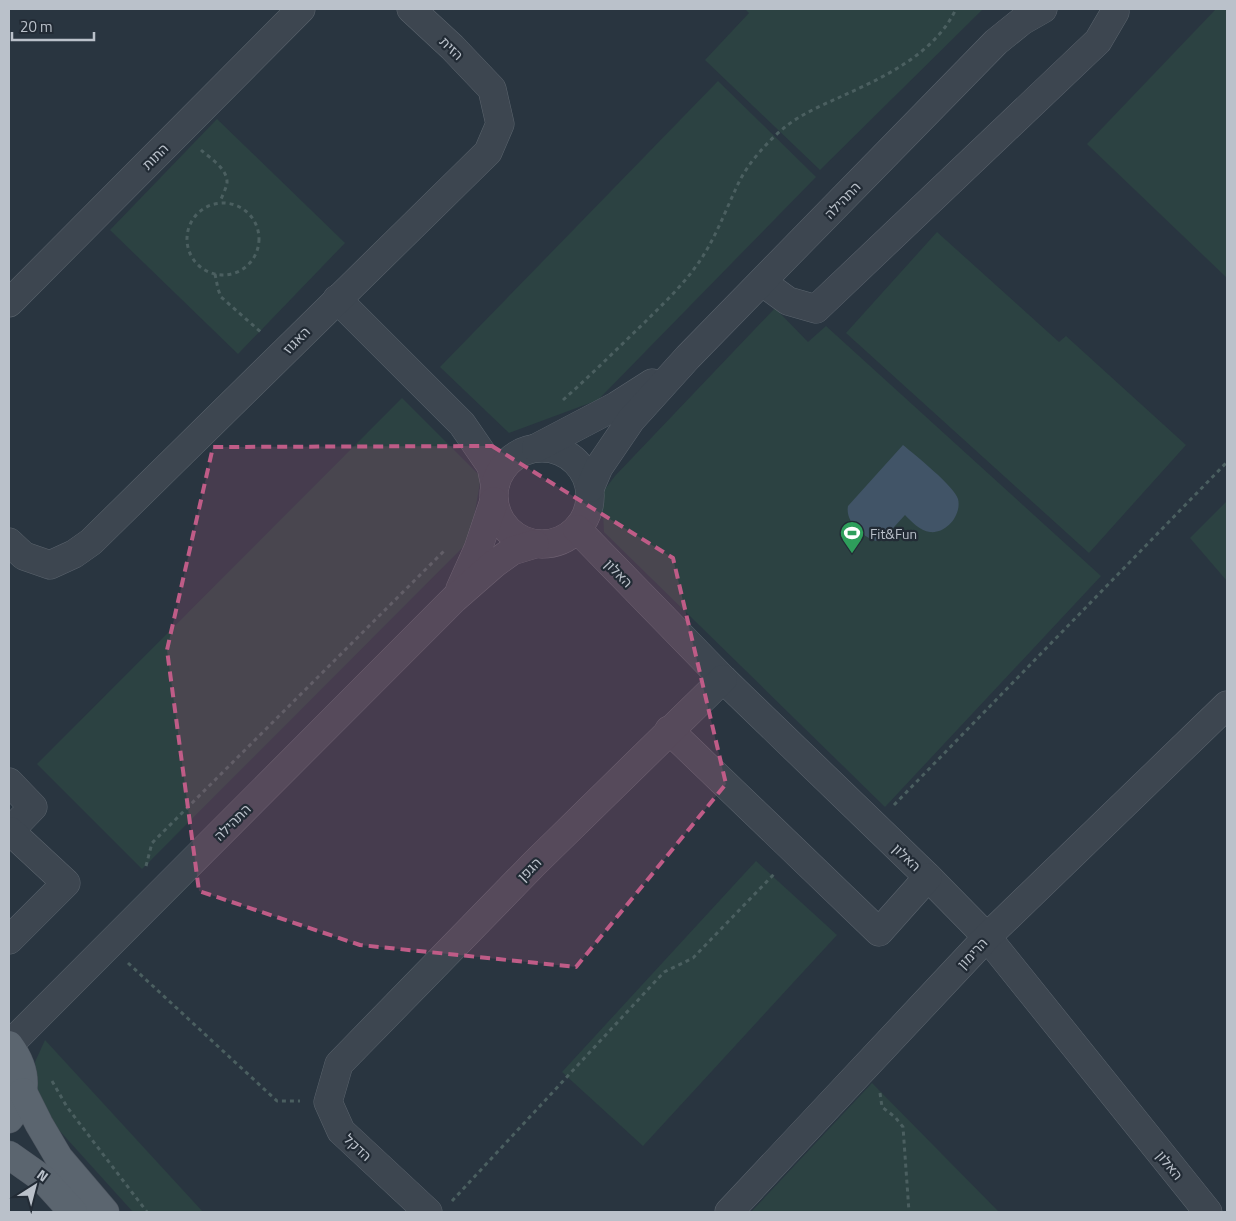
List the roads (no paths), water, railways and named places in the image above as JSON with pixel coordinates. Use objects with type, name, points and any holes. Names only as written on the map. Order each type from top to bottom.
[{"type":"main road","points":[[9,1045],[19,1059],[24,1076],[23,1092],[18,1108],[9,1119]]},
{"type":"main road","points":[[23,1092],[39,1124],[60,1158],[105,1212]]},
{"type":"main road","points":[[9,1155],[43,1179],[72,1212]]},
{"type":"street","name":"התות","points":[[9,303],[300,9]]},
{"type":"street","name":"הזית","points":[[411,9],[452,47],[492,89]]},
{"type":"street","name":"התהילה","points":[[996,42],[1016,9]]},
{"type":"street","name":"התהילה","points":[[590,488],[599,467],[631,420],[688,357],[996,42],[1022,21],[1042,9]]},
{"type":"street","points":[[762,282],[788,302],[816,309],[1098,41],[1115,12],[1114,9]]},
{"type":"street","name":"האגוז","points":[[9,542],[24,556],[50,565],[74,554],[91,542],[488,152],[500,124],[492,89]]},
{"type":"street","points":[[337,299],[462,424],[489,443],[508,450],[551,448],[564,452],[576,461],[585,473],[590,488],[590,503],[586,517],[577,530],[564,539],[550,543],[535,544],[521,539],[508,530],[498,517],[491,466],[462,424]]},
{"type":"street","name":"התהילה","points":[[529,449],[616,406],[688,357]]},
{"type":"street","points":[[494,493],[501,470],[510,459],[529,449]]},
{"type":"street","name":"התהילה","points":[[454,599],[478,549],[494,493]]},
{"type":"street","name":"האלון","points":[[577,530],[723,679],[928,877],[987,937],[1208,1212]]},
{"type":"street","name":"התהילה","points":[[9,1045],[110,946],[454,599],[494,564],[512,552],[535,544]]},
{"type":"street","name":"הגפן","points":[[328,1102],[339,1064],[535,863],[723,679]]},
{"type":"street","name":"הרימון","points":[[729,1212],[987,937],[1227,705]]},
{"type":"street","points":[[669,730],[879,932],[928,877]]},
{"type":"street","points":[[9,782],[34,807],[10,832],[66,883],[9,940]]},
{"type":"street","name":"הדקל","points":[[328,1102],[341,1131],[438,1209]]},
{"type":"water","name":"Fit&Fun","points":[[903,445],[934,471],[955,493],[959,505],[958,511],[947,527],[936,532],[923,530],[905,515],[884,538],[876,541],[865,536],[852,523],[849,518],[848,506]]},
{"type":"place","name":"Fit&Fun","points":[[852,554]]}]
